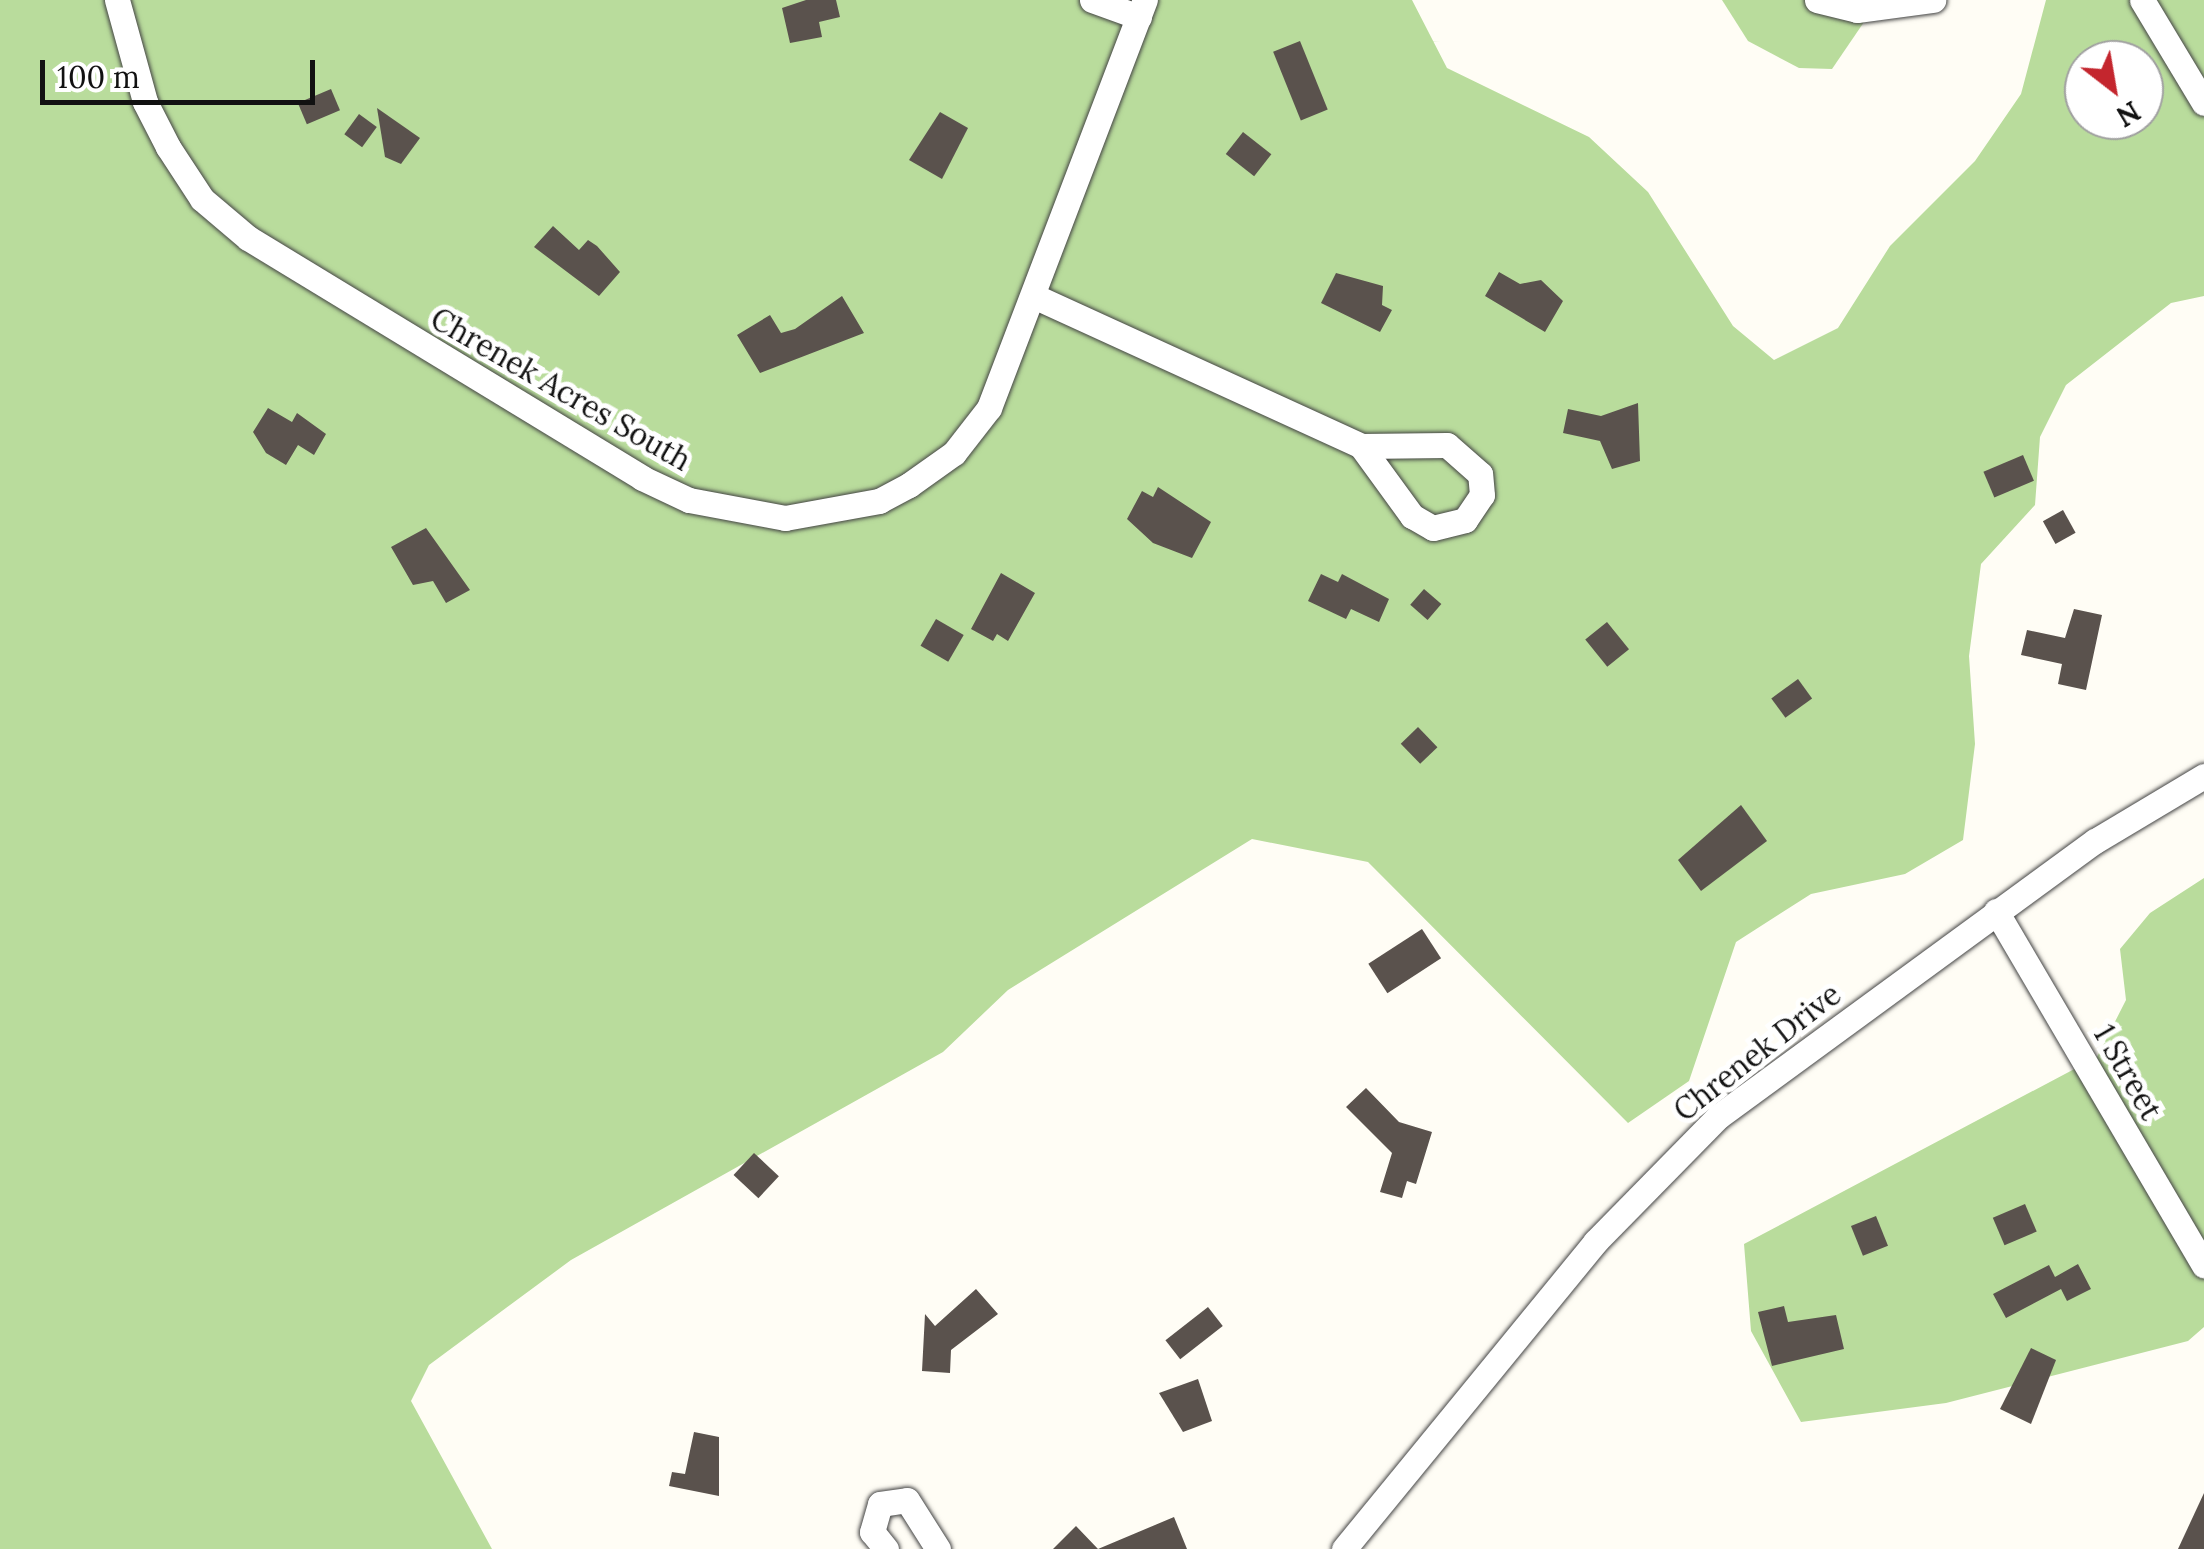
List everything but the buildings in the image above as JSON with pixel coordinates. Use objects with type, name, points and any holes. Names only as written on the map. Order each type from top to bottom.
[{"type":"street","name":"Chrenek Acres South","points":[[117,0],[145,102],[202,199],[294,272],[689,500],[785,518],[879,501],[909,486],[954,453],[989,408],[1036,297],[1142,8]]},
{"type":"street","points":[[1092,0],[1142,8]]},
{"type":"street","points":[[1818,0],[1857,10],[1934,0]]},
{"type":"street","points":[[2142,0],[2204,103]]},
{"type":"street","points":[[1036,297],[1361,446],[1448,445],[1480,474],[1482,495],[1465,520],[1433,528],[1412,516],[1361,446]]},
{"type":"street","name":"Chrenek Drive","points":[[1344,1549],[1594,1242],[1719,1116],[1996,911],[2204,776]]},
{"type":"street","name":"1 Street","points":[[1996,911],[2204,1265]]},
{"type":"street","points":[[886,1549],[872,1532],[880,1504],[907,1500],[938,1549]]},
{"type":"green space","points":[[0,0],[1412,0],[1447,68],[1589,137],[1648,192],[1733,326],[1774,360],[1838,328],[1890,246],[1975,161],[2021,94],[2046,0],[2204,0],[2204,296],[2171,303],[2066,385],[2040,437],[2035,505],[1981,564],[1969,656],[1975,744],[1963,840],[1905,874],[1811,894],[1736,942],[1689,1081],[1628,1123],[1368,862],[1252,839],[1008,990],[943,1052],[571,1260],[429,1365],[411,1401],[492,1549],[0,1549]]},
{"type":"green space","points":[[1722,0],[1879,0],[1832,69],[1799,68],[1748,41]]},
{"type":"green space","points":[[2204,878],[2204,1327],[2188,1341],[1946,1403],[1801,1422],[1751,1331],[1744,1244],[2097,1057],[2126,1000],[2120,949],[2150,913]]}]
